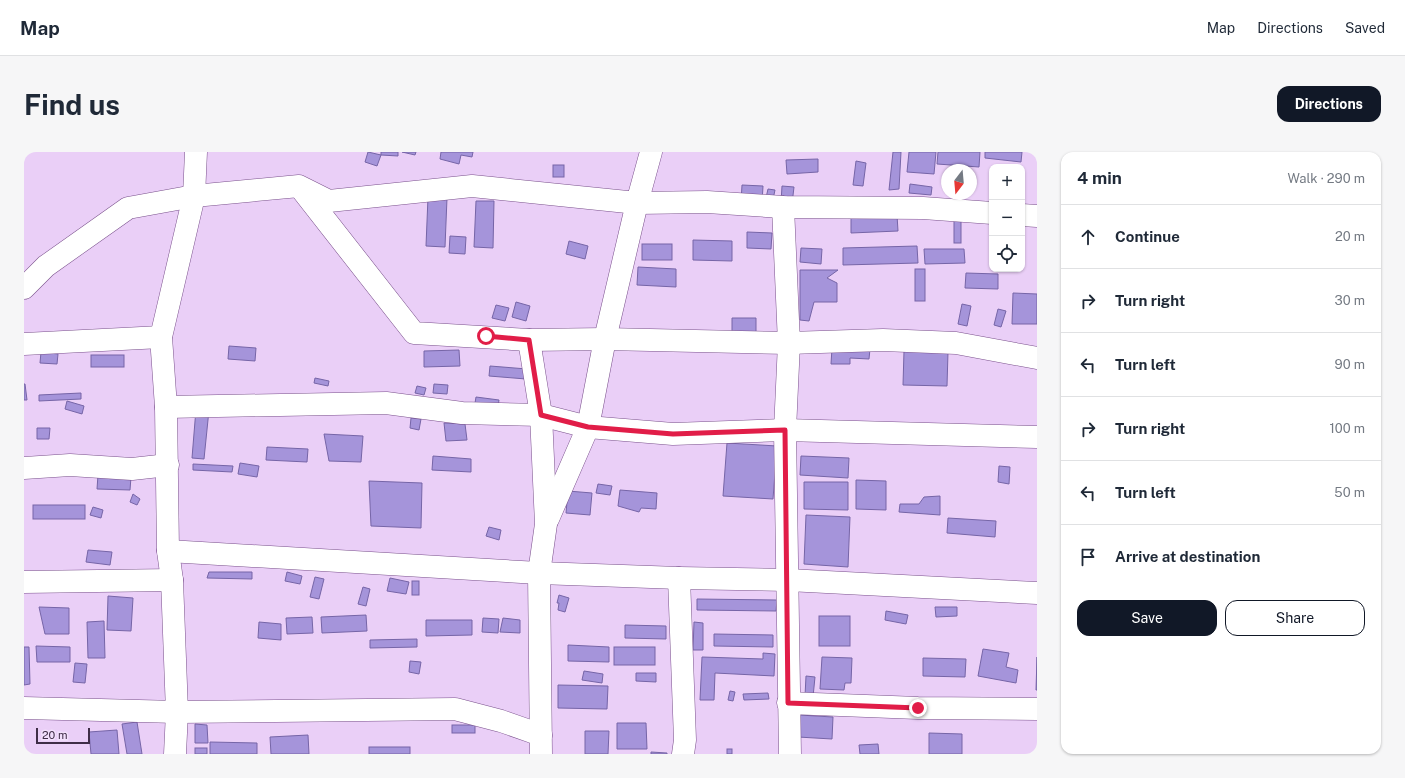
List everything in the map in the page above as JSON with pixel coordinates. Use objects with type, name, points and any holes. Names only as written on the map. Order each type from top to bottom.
[{"type":"street","points":[[175,754],[177,712],[172,580],[168,550],[166,407],[160,337],[194,196],[196,152]]},
{"type":"street","points":[[546,524],[588,427],[605,339],[637,203],[651,152]]},
{"type":"street","points":[[299,186],[414,333],[529,340],[605,339],[789,342],[883,340],[956,343],[1037,358]]},
{"type":"street","points":[[24,288],[46,266],[128,208],[194,196],[299,186],[329,201],[472,186],[637,203],[707,202],[783,207],[923,208],[989,213]]},
{"type":"street","points":[[783,207],[789,342],[785,430],[788,580],[788,703],[790,754]]},
{"type":"street","points":[[1025,215],[1037,216]]},
{"type":"street","points":[[24,344],[160,337]]},
{"type":"street","points":[[24,708],[177,712],[455,709],[500,721],[541,744],[539,573],[546,524],[541,415],[529,340]]},
{"type":"street","points":[[166,407],[386,403],[462,413],[541,415],[588,427],[673,434],[785,430],[1037,437]]},
{"type":"street","points":[[24,468],[70,465],[132,469],[168,465]]},
{"type":"street","points":[[168,550],[539,573],[788,580],[1037,593]]},
{"type":"street","points":[[679,578],[685,740],[683,754]]},
{"type":"street","points":[[24,582],[172,580]]},
{"type":"street","points":[[788,703],[926,708],[1037,709]]},
{"type":"building","points":[[368,152],[381,155],[377,166],[365,162]]},
{"type":"building","points":[[381,152],[398,152],[398,156],[381,155]]},
{"type":"building","points":[[402,152],[416,152],[415,155]]},
{"type":"building","points":[[441,152],[473,152],[472,157],[461,155],[459,164],[440,159]]},
{"type":"building","points":[[893,152],[901,152],[899,189],[889,190]]},
{"type":"building","points":[[909,152],[936,152],[934,174],[907,172]]},
{"type":"building","points":[[938,152],[980,152],[979,167],[977,167],[977,164],[937,164]]},
{"type":"building","points":[[985,152],[1022,152],[1021,162],[985,158]]},
{"type":"building","points":[[818,159],[818,172],[787,174],[786,160]]},
{"type":"building","points":[[856,161],[866,163],[863,186],[853,185]]},
{"type":"building","points":[[553,165],[564,165],[564,177],[553,177]]},
{"type":"building","points":[[910,184],[932,187],[931,195],[909,193]]},
{"type":"building","points":[[742,185],[763,186],[762,203],[741,202]]},
{"type":"building","points":[[782,186],[794,187],[792,204],[781,203]]},
{"type":"building","points":[[768,189],[775,190],[772,204],[765,202]]},
{"type":"building","points":[[428,197],[447,198],[445,247],[426,246]]},
{"type":"building","points":[[476,201],[494,201],[493,248],[474,247]]},
{"type":"building","points":[[897,215],[898,231],[851,233],[851,217]]},
{"type":"building","points":[[954,216],[961,216],[961,243],[954,243]]},
{"type":"building","points":[[747,232],[772,233],[771,249],[747,248]]},
{"type":"building","points":[[450,236],[466,237],[465,254],[449,253]]},
{"type":"building","points":[[693,240],[732,241],[732,261],[693,260]]},
{"type":"building","points":[[569,241],[588,246],[585,259],[566,254]]},
{"type":"building","points":[[642,244],[672,244],[672,260],[642,260]]},
{"type":"building","points":[[917,246],[918,263],[843,265],[843,248]]},
{"type":"building","points":[[801,248],[822,249],[821,264],[800,262]]},
{"type":"building","points":[[924,249],[964,249],[965,263],[925,264]]},
{"type":"building","points":[[638,267],[676,269],[676,287],[637,285]]},
{"type":"building","points":[[915,269],[925,269],[925,301],[915,301]]},
{"type":"building","points":[[800,270],[838,270],[827,278],[837,283],[837,302],[814,302],[809,321],[800,320]]},
{"type":"building","points":[[966,273],[998,274],[998,289],[965,288]]},
{"type":"building","points":[[1013,293],[1037,294],[1037,324],[1012,324]]},
{"type":"building","points":[[516,302],[530,306],[526,321],[512,317]]},
{"type":"building","points":[[962,304],[971,306],[967,326],[958,324]]},
{"type":"building","points":[[496,305],[509,308],[505,321],[492,318]]},
{"type":"building","points":[[998,309],[1006,311],[1001,327],[994,325]]},
{"type":"building","points":[[732,318],[756,318],[756,339],[732,338]]},
{"type":"building","points":[[229,346],[256,348],[255,361],[228,359]]},
{"type":"building","points":[[832,348],[870,349],[869,359],[850,358],[850,364],[831,364]]},
{"type":"building","points":[[459,350],[460,366],[424,367],[424,351]]},
{"type":"building","points":[[904,351],[948,352],[947,386],[903,385]]},
{"type":"building","points":[[41,352],[58,354],[57,364],[40,363]]},
{"type":"building","points":[[91,355],[124,355],[124,367],[91,367]]},
{"type":"building","points":[[490,366],[527,369],[526,379],[489,376]]},
{"type":"building","points":[[315,378],[329,381],[328,386],[314,383]]},
{"type":"building","points":[[25,384],[27,400],[24,400]]},
{"type":"building","points":[[434,384],[448,385],[447,394],[433,393]]},
{"type":"building","points":[[417,386],[426,388],[424,395],[415,393]]},
{"type":"building","points":[[81,393],[81,399],[39,401],[39,395]]},
{"type":"building","points":[[476,397],[499,400],[497,413],[474,409]]},
{"type":"building","points":[[67,401],[84,406],[82,414],[65,409]]},
{"type":"building","points":[[196,409],[209,410],[204,459],[192,458]]},
{"type":"building","points":[[411,418],[421,419],[419,430],[410,428]]},
{"type":"building","points":[[444,423],[465,424],[467,440],[446,441]]},
{"type":"building","points":[[37,428],[50,428],[49,439],[37,439]]},
{"type":"building","points":[[324,434],[363,436],[361,462],[329,461]]},
{"type":"building","points":[[727,443],[777,446],[773,499],[723,496]]},
{"type":"building","points":[[267,447],[308,449],[307,462],[266,460]]},
{"type":"building","points":[[433,456],[471,459],[471,472],[432,470]]},
{"type":"building","points":[[801,456],[849,458],[848,478],[800,475]]},
{"type":"building","points":[[240,463],[259,466],[257,477],[238,474]]},
{"type":"building","points":[[193,464],[233,466],[232,472],[193,470]]},
{"type":"building","points":[[999,466],[1010,467],[1009,484],[998,482]]},
{"type":"building","points":[[98,475],[131,477],[130,490],[97,489]]},
{"type":"building","points":[[856,480],[886,481],[886,510],[856,509]]},
{"type":"building","points":[[369,481],[422,483],[421,528],[371,526]]},
{"type":"building","points":[[804,482],[848,482],[848,510],[804,509]]},
{"type":"building","points":[[598,484],[612,486],[610,495],[596,493]]},
{"type":"building","points":[[620,490],[657,493],[656,509],[641,508],[639,512],[618,506]]},
{"type":"building","points":[[568,491],[592,493],[590,515],[566,513]]},
{"type":"building","points":[[133,494],[140,499],[137,505],[130,502]]},
{"type":"building","points":[[940,496],[940,515],[899,512],[900,504],[919,504],[924,497]]},
{"type":"building","points":[[33,505],[85,505],[85,519],[33,519]]},
{"type":"building","points":[[93,507],[103,510],[101,518],[90,515]]},
{"type":"building","points":[[806,515],[850,517],[848,567],[804,564]]},
{"type":"building","points":[[948,518],[996,521],[995,537],[947,533]]},
{"type":"building","points":[[489,527],[501,530],[499,540],[486,536]]},
{"type":"building","points":[[88,550],[112,552],[110,565],[86,562]]},
{"type":"building","points":[[209,572],[252,572],[252,579],[207,578]]},
{"type":"building","points":[[287,572],[302,576],[300,584],[285,581]]},
{"type":"building","points":[[315,577],[324,579],[319,599],[310,597]]},
{"type":"building","points":[[390,578],[409,582],[406,594],[387,591]]},
{"type":"building","points":[[412,581],[419,581],[419,595],[412,595]]},
{"type":"building","points":[[363,587],[370,589],[366,606],[358,604]]},
{"type":"building","points":[[559,595],[569,598],[565,612],[558,610],[559,603],[557,603]]},
{"type":"building","points":[[108,596],[133,598],[131,631],[107,630]]},
{"type":"building","points":[[697,599],[777,600],[776,611],[697,610]]},
{"type":"building","points":[[39,607],[69,608],[69,634],[45,634]]},
{"type":"building","points":[[935,607],[957,607],[957,616],[936,617]]},
{"type":"building","points":[[886,611],[908,615],[906,624],[885,620]]},
{"type":"building","points":[[366,615],[367,631],[322,633],[321,617]]},
{"type":"building","points":[[819,616],[850,616],[850,646],[819,646]]},
{"type":"building","points":[[312,617],[313,633],[287,634],[286,618]]},
{"type":"building","points":[[483,618],[499,619],[498,633],[482,632]]},
{"type":"building","points":[[503,618],[520,620],[520,633],[500,632]]},
{"type":"building","points":[[426,620],[472,620],[472,635],[426,636]]},
{"type":"building","points":[[104,621],[105,658],[88,658],[87,622]]},
{"type":"building","points":[[259,622],[281,624],[281,640],[258,638]]},
{"type":"building","points":[[694,622],[703,623],[703,650],[693,650]]},
{"type":"building","points":[[625,625],[666,626],[666,639],[625,638]]},
{"type":"building","points":[[714,634],[773,635],[773,647],[714,646]]},
{"type":"building","points":[[417,639],[417,647],[370,648],[370,640]]},
{"type":"building","points":[[568,645],[609,647],[609,662],[568,661]]},
{"type":"building","points":[[36,646],[70,647],[70,662],[37,662]]},
{"type":"building","points":[[24,647],[29,647],[30,684],[24,685]]},
{"type":"building","points":[[614,647],[655,647],[655,665],[614,665]]},
{"type":"building","points":[[983,649],[1009,653],[1006,667],[1018,670],[1016,683],[978,676]]},
{"type":"building","points":[[763,653],[775,654],[774,676],[715,673],[714,700],[700,700],[702,657],[763,659]]},
{"type":"building","points":[[822,657],[852,658],[851,683],[845,683],[844,690],[820,689]]},
{"type":"building","points":[[1037,657],[1037,690],[1036,690]]},
{"type":"building","points":[[923,658],[966,659],[965,677],[923,676]]},
{"type":"building","points":[[410,661],[421,662],[419,674],[409,672]]},
{"type":"building","points":[[75,663],[87,664],[85,683],[73,682]]},
{"type":"building","points":[[584,671],[603,674],[602,683],[582,680]]},
{"type":"building","points":[[636,673],[656,673],[656,682],[636,681]]},
{"type":"building","points":[[806,676],[815,677],[813,697],[805,696]]},
{"type":"building","points":[[558,685],[608,686],[607,709],[558,708]]},
{"type":"building","points":[[730,691],[735,692],[733,701],[728,700]]},
{"type":"building","points":[[768,693],[769,699],[744,700],[743,694]]},
{"type":"building","points":[[799,715],[833,717],[832,739],[798,737]]},
{"type":"building","points":[[137,722],[142,754],[127,754],[122,724]]},
{"type":"building","points":[[617,723],[646,723],[647,749],[617,749]]},
{"type":"building","points":[[195,724],[207,725],[208,743],[195,743]]},
{"type":"building","points":[[452,725],[475,725],[475,733],[452,733]]},
{"type":"building","points":[[117,730],[119,754],[91,754],[89,732]]},
{"type":"building","points":[[585,731],[609,731],[608,754],[585,754]]},
{"type":"building","points":[[929,733],[962,734],[962,754],[929,754]]},
{"type":"building","points":[[308,735],[309,754],[271,754],[270,737]]},
{"type":"building","points":[[210,742],[257,743],[257,754],[210,754]]},
{"type":"building","points":[[878,744],[879,754],[860,754],[859,745]]},
{"type":"building","points":[[369,747],[410,747],[410,754],[369,754]]},
{"type":"building","points":[[195,748],[207,748],[207,754],[195,754]]},
{"type":"building","points":[[727,749],[732,749],[732,754],[727,754]]},
{"type":"building","points":[[651,752],[667,753],[667,754],[651,754]]},
{"type":"route","points":[[486,336],[529,340],[541,415],[588,427],[673,434],[785,430],[788,580],[788,703],[918,708]]}]
